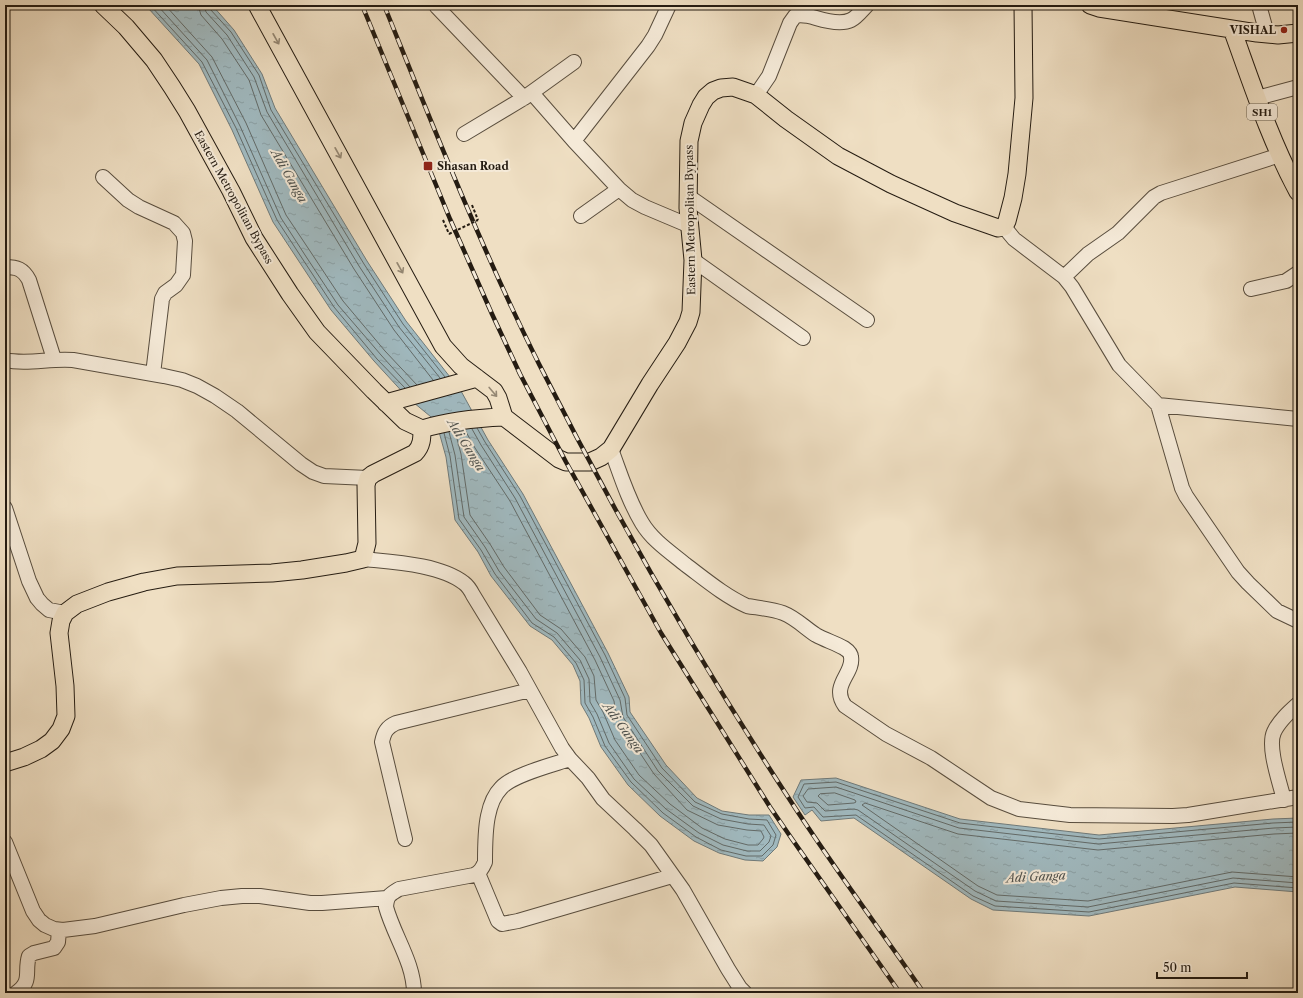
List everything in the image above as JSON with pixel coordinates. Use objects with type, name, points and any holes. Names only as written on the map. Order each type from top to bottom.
[{"type":"main road","name":"Eastern Metropolitan Bypass","points":[[103,5],[126,27],[154,60],[172,87],[187,111],[231,191],[254,238],[290,294],[317,332],[405,421],[427,427]]},
{"type":"main road","points":[[5,763],[24,757],[46,745],[52,741],[61,729],[66,716],[65,686],[59,633],[61,621],[65,612],[78,604],[108,592],[144,582],[177,576],[272,573],[346,563],[363,559],[367,543],[366,485],[368,478],[415,453],[419,449],[427,427],[482,418],[504,417],[494,390],[472,379],[443,346],[257,5]]},
{"type":"main road","points":[[1004,227],[1013,198],[1017,174],[1024,98],[1023,5]]},
{"type":"main road","points":[[1090,5],[1098,8],[1267,34],[1278,35],[1298,33]]},
{"type":"main road","name":"SH1","points":[[1232,29],[1257,98],[1280,155],[1293,172],[1298,192]]},
{"type":"main road","name":"Eastern Metropolitan Bypass","points":[[504,417],[527,436],[559,459],[566,462],[590,462],[601,457],[611,449],[650,384],[677,343],[688,322],[691,312],[693,260],[688,196],[689,141],[693,123],[706,97],[713,91],[721,88],[733,87],[756,95],[816,142],[861,169],[955,213],[998,228],[1004,227]]},
{"type":"main road","points":[[386,403],[472,379]]},
{"type":"street","points":[[436,5],[442,13],[574,141],[619,189],[632,200],[645,207],[690,226]]},
{"type":"street","points":[[574,141],[656,35],[669,5]]},
{"type":"street","points":[[756,95],[769,76],[790,23],[795,16],[807,16],[834,22],[841,22],[850,20],[867,5]]},
{"type":"street","points":[[1259,5],[1267,34]]},
{"type":"street","points":[[464,134],[528,95],[574,62]]},
{"type":"street","points":[[1257,98],[1298,87]]},
{"type":"street","points":[[1064,277],[1088,254],[1113,237],[1154,197],[1161,193],[1280,155]]},
{"type":"street","points":[[103,177],[128,200],[139,207],[174,222],[183,233],[185,241],[183,275],[180,281],[164,294],[162,299],[153,374]]},
{"type":"street","points":[[580,216],[619,189]]},
{"type":"street","points":[[688,196],[867,320]]},
{"type":"street","points":[[1004,227],[1014,239],[1064,277],[1072,287],[1119,365],[1158,405],[1182,488],[1238,572],[1248,584],[1278,611],[1298,621]]},
{"type":"street","points":[[693,260],[803,338]]},
{"type":"street","points":[[5,267],[18,269],[25,273],[29,280],[54,360]]},
{"type":"street","points":[[1251,289],[1286,280],[1298,273]]},
{"type":"street","points":[[5,360],[16,362],[72,360],[182,380],[215,396],[313,472],[324,476],[368,478]]},
{"type":"street","points":[[1158,405],[1298,419]]},
{"type":"street","points":[[611,449],[634,509],[650,535],[719,590],[742,604],[782,613],[791,617],[815,634],[845,648],[851,657],[851,663],[841,687],[840,694],[840,699],[845,706],[886,734],[932,758],[991,798],[1019,809],[1049,813],[1070,815],[1165,816],[1188,815],[1298,797]]},
{"type":"street","points":[[5,508],[37,598],[49,610],[65,612]]},
{"type":"street","points":[[363,559],[430,568],[450,575],[465,583],[474,595],[530,690],[562,748],[588,778],[603,799],[651,845],[683,890],[728,969],[745,993]]},
{"type":"street","points":[[405,839],[382,742],[384,733],[389,726],[530,690]]},
{"type":"street","points":[[1284,800],[1272,750],[1272,738],[1278,725],[1298,704]]},
{"type":"street","points":[[414,993],[414,983],[410,969],[386,907],[387,898],[399,889],[478,873],[482,869],[484,862],[488,816],[492,803],[501,788],[509,781],[570,759]]},
{"type":"street","points":[[5,842],[33,911],[39,920],[45,925],[59,930],[95,926],[220,898],[260,896],[310,903],[322,903],[387,898]]},
{"type":"street","points":[[478,873],[498,921],[502,924],[518,922],[672,876]]},
{"type":"street","points":[[16,993],[24,986],[27,980],[29,956],[34,953],[54,948],[58,942],[59,930]]},
{"type":"path","points":[[443,220],[449,234],[478,220],[472,206]]},
{"type":"water","name":"Adi Ganga","points":[[143,5],[212,5],[234,30],[262,74],[275,108],[367,261],[406,321],[461,391],[488,440],[523,494],[608,653],[629,697],[630,712],[666,765],[697,798],[722,811],[749,815],[769,815],[781,834],[777,847],[763,861],[745,860],[719,853],[694,841],[660,816],[628,785],[601,747],[589,718],[581,704],[580,681],[573,665],[552,640],[530,626],[491,576],[478,552],[455,520],[446,457],[436,421],[408,398],[374,361],[331,310],[273,222],[232,130],[199,64],[148,8]]},
{"type":"water","name":"Adi Ganga","points":[[836,778],[960,819],[1099,835],[1298,818],[1298,892],[1235,887],[1089,916],[993,910],[971,899],[854,818],[821,821],[812,810],[805,815],[793,797],[801,780]]},
{"type":"railway","points":[[362,5],[450,219],[492,314],[520,374],[566,462],[661,633],[770,807],[900,993]]},
{"type":"railway","points":[[384,5],[458,186],[497,276],[539,364],[627,530],[689,638],[754,745],[821,847],[924,993]]},
{"type":"place","name":"VISHAL","points":[[1284,30]]},
{"type":"place","name":"Shasan Road","points":[[428,166]]}]
